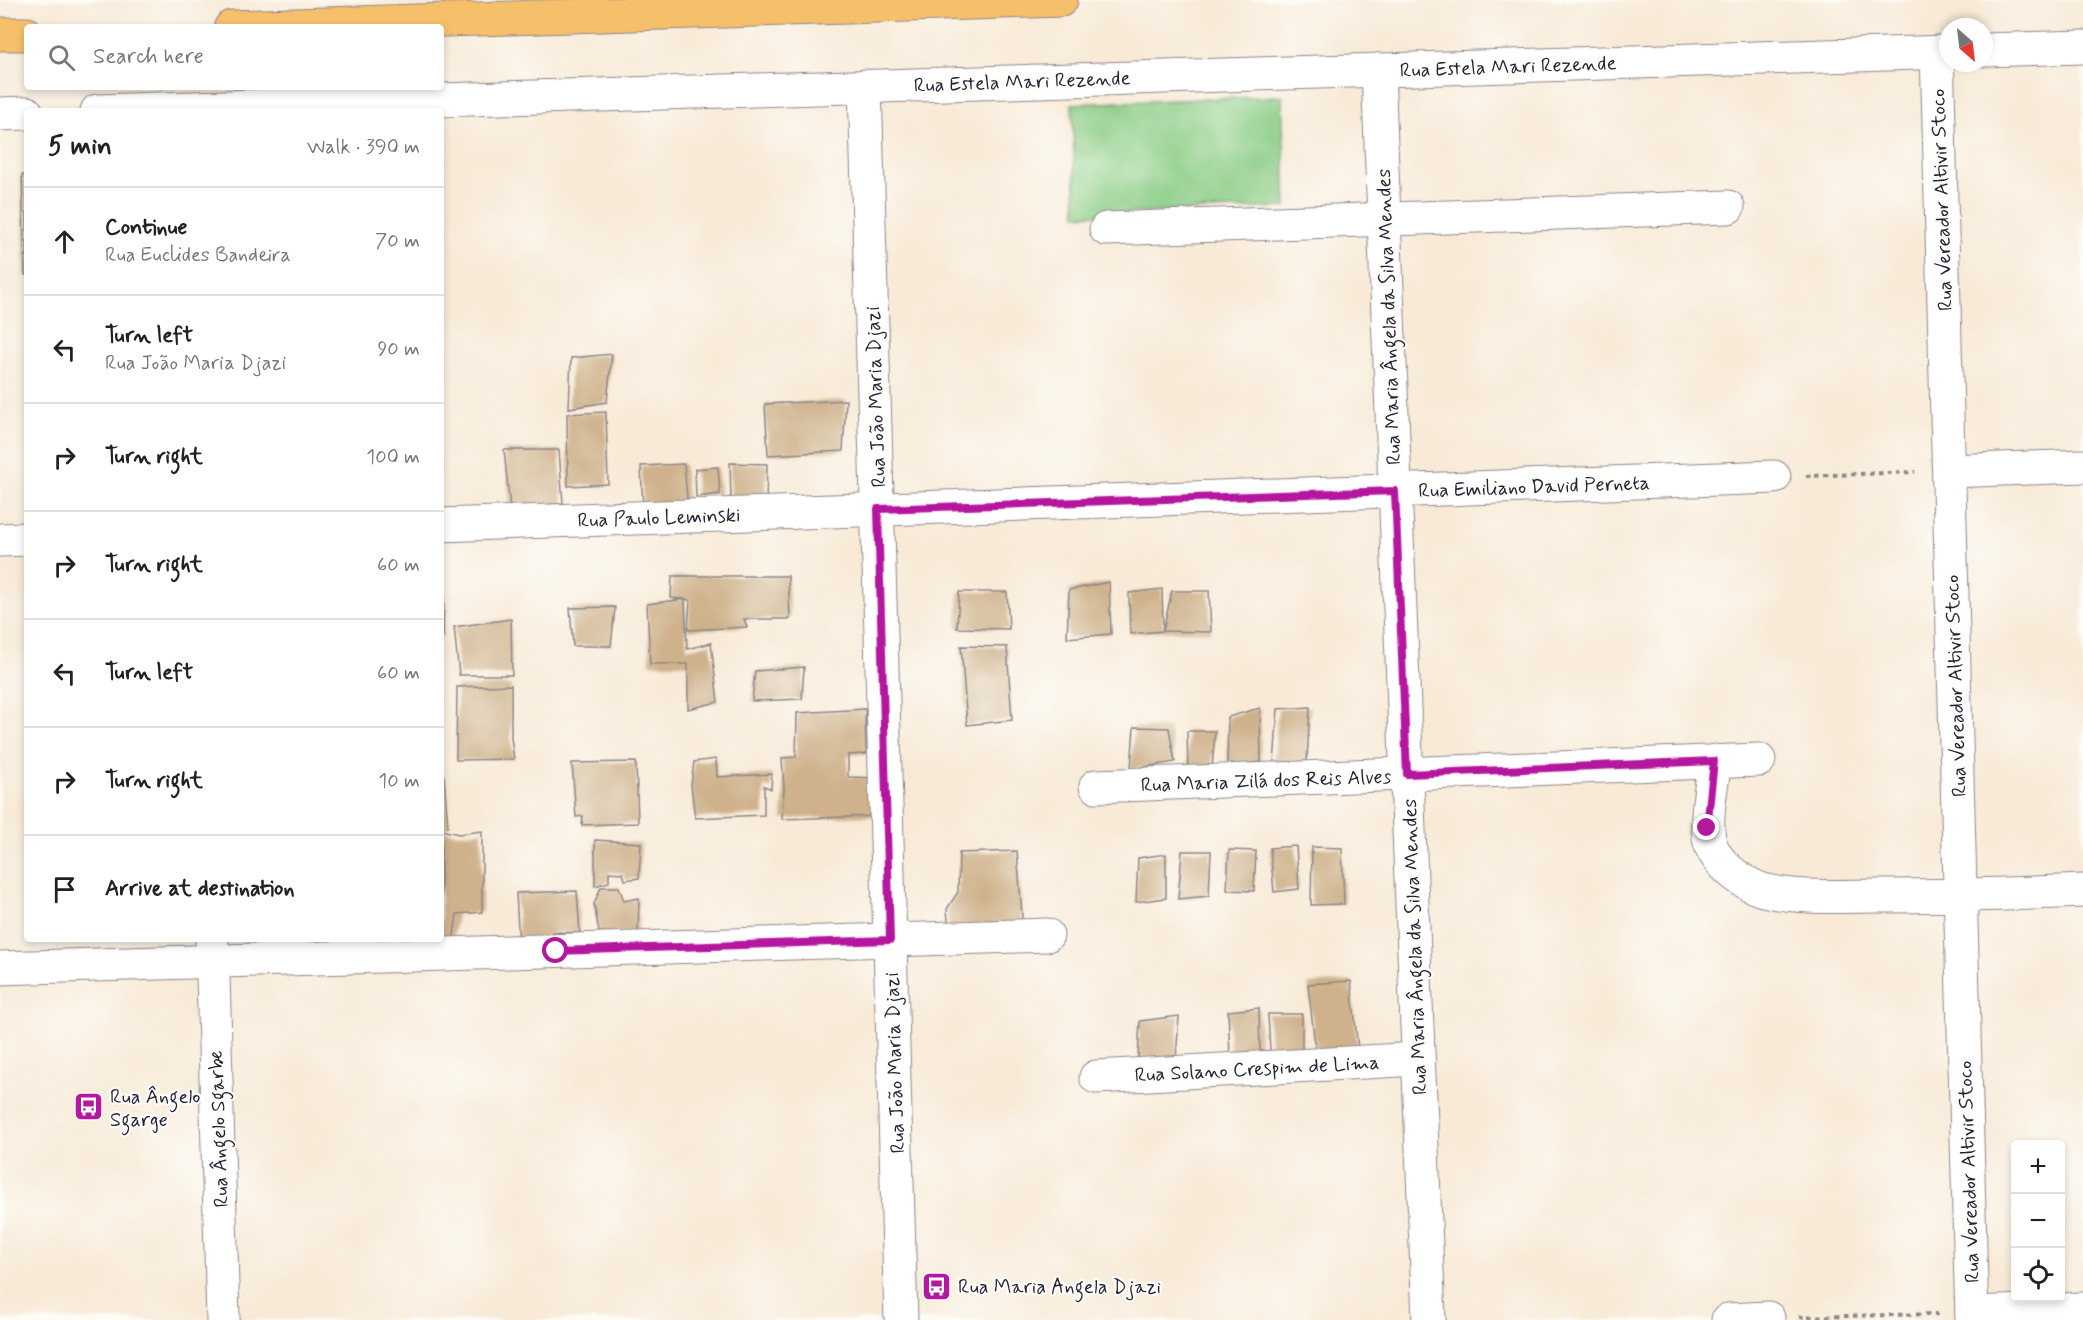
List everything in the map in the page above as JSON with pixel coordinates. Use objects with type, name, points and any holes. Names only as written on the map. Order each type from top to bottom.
[{"type":"highway","points":[[323,24],[1060,0]]},
{"type":"highway","points":[[0,34],[24,34]]},
{"type":"street","points":[[1993,50],[2083,47]]},
{"type":"street","name":"Rua Estela Mari Rezende","points":[[218,108],[1939,52]]},
{"type":"street","name":"Rua Maria Ângela da Silva Mendes","points":[[1378,70],[1429,1320]]},
{"type":"street","name":"Rua Vereador Altivir Stoco","points":[[1943,72],[1949,471],[1972,1317]]},
{"type":"street","name":"Rua João Maria Djazi","points":[[865,86],[901,1320]]},
{"type":"street","points":[[0,114],[24,113]]},
{"type":"street","points":[[1106,229],[1728,207]]},
{"type":"street","points":[[1949,471],[2083,466]]},
{"type":"street","name":"Rua Emiliano David Perneta","points":[[878,509],[1774,477]]},
{"type":"street","name":"Rua Paulo Leminski","points":[[444,525],[878,509]]},
{"type":"street","points":[[0,540],[24,539]]},
{"type":"street","name":"Rua Maria Zilá dos Reis Alves","points":[[1096,786],[1759,760]]},
{"type":"street","points":[[1714,761],[1707,828],[1713,850],[1731,873],[1761,889],[1793,895],[1961,896],[2083,891]]},
{"type":"street","points":[[0,968],[213,950],[1047,936]]},
{"type":"street","name":"Rua Ângelo Sgarbe","points":[[213,950],[223,1320]]},
{"type":"street","name":"Rua Solano Crespim de Lima","points":[[1096,1077],[1418,1059]]},
{"type":"street","points":[[1972,1317],[2083,1309]]},
{"type":"street","points":[[1728,1320],[1767,1318]]},
{"type":"path","points":[[1774,477],[1949,471]]},
{"type":"path","points":[[1767,1318],[1972,1317]]},
{"type":"green space","points":[[1282,96],[1286,207],[1076,215],[1072,104]]},
{"type":"building","points":[[22,175],[24,175],[24,242]]},
{"type":"building","points":[[612,354],[607,402],[569,408],[571,358]]},
{"type":"building","points":[[846,400],[843,451],[768,455],[765,404]]},
{"type":"building","points":[[606,412],[608,484],[568,486],[567,414]]},
{"type":"building","points":[[504,450],[559,450],[563,503],[510,509]]},
{"type":"building","points":[[730,463],[767,464],[766,505],[731,501]]},
{"type":"building","points":[[684,464],[688,508],[643,510],[641,466]]},
{"type":"building","points":[[718,467],[720,494],[696,497],[695,469]]},
{"type":"building","points":[[672,576],[788,576],[790,619],[744,619],[747,627],[688,630],[690,600],[671,598]]},
{"type":"building","points":[[1109,582],[1111,634],[1067,638],[1069,590]]},
{"type":"building","points":[[1162,589],[1163,631],[1130,634],[1129,593]]},
{"type":"building","points":[[1172,591],[1209,591],[1211,632],[1163,631]]},
{"type":"building","points":[[959,592],[1007,592],[1009,629],[957,628]]},
{"type":"building","points":[[685,599],[687,649],[711,643],[718,702],[688,709],[688,664],[650,664],[647,604]]},
{"type":"building","points":[[615,607],[611,646],[573,646],[570,608]]},
{"type":"building","points":[[511,619],[512,675],[459,675],[454,627]]},
{"type":"building","points":[[961,646],[1007,647],[1012,720],[967,725]]},
{"type":"building","points":[[804,667],[802,699],[752,701],[755,671]]},
{"type":"building","points":[[511,685],[511,738],[514,759],[456,760],[457,687]]},
{"type":"building","points":[[1310,707],[1307,761],[1274,763],[1278,709]]},
{"type":"building","points":[[1260,708],[1261,762],[1227,766],[1228,717]]},
{"type":"building","points":[[865,709],[866,754],[848,755],[848,777],[878,778],[878,816],[782,819],[784,789],[782,758],[796,757],[797,713]]},
{"type":"building","points":[[1134,727],[1169,728],[1175,762],[1131,769]]},
{"type":"building","points":[[1187,731],[1215,731],[1212,769],[1188,771]]},
{"type":"building","points":[[716,759],[717,777],[772,774],[771,789],[764,786],[764,815],[695,818],[691,785],[694,762]]},
{"type":"building","points":[[636,762],[638,823],[582,825],[583,816],[576,817],[572,763]]},
{"type":"building","points":[[444,776],[448,827],[444,828]]},
{"type":"building","points":[[444,831],[459,834],[482,831],[482,912],[457,914],[453,942],[375,945],[375,942],[444,942]]},
{"type":"building","points":[[595,840],[641,843],[639,878],[625,880],[623,873],[609,872],[609,882],[595,886]]},
{"type":"building","points":[[1296,846],[1299,889],[1274,892],[1270,848]]},
{"type":"building","points":[[1312,847],[1342,848],[1344,904],[1311,905]]},
{"type":"building","points":[[1229,850],[1256,851],[1254,891],[1227,890]]},
{"type":"building","points":[[1017,851],[1023,928],[949,931],[947,909],[958,892],[959,853]]},
{"type":"building","points":[[1182,851],[1211,851],[1209,896],[1178,899]]},
{"type":"building","points":[[1166,854],[1166,898],[1136,902],[1138,858]]},
{"type":"building","points":[[601,887],[619,887],[624,901],[639,898],[638,933],[599,932],[594,904]]},
{"type":"building","points":[[577,891],[580,933],[553,932],[557,951],[519,945],[516,893]]},
{"type":"building","points":[[314,942],[365,942],[366,948],[314,944]]},
{"type":"building","points":[[1351,981],[1358,1049],[1316,1054],[1308,984]]},
{"type":"building","points":[[1259,1008],[1260,1055],[1230,1057],[1228,1011]]},
{"type":"building","points":[[1268,1014],[1302,1014],[1302,1050],[1270,1051]]},
{"type":"building","points":[[1179,1016],[1176,1060],[1138,1058],[1140,1021]]},
{"type":"place","name":"Rua Ângelo Sgarge","points":[[89,1107]]},
{"type":"place","name":"Rua Maria Angela Djazi","points":[[937,1286]]},
{"type":"route","points":[[556,951],[890,940],[878,509],[1395,491],[1407,774],[1714,761],[1707,828]]}]
